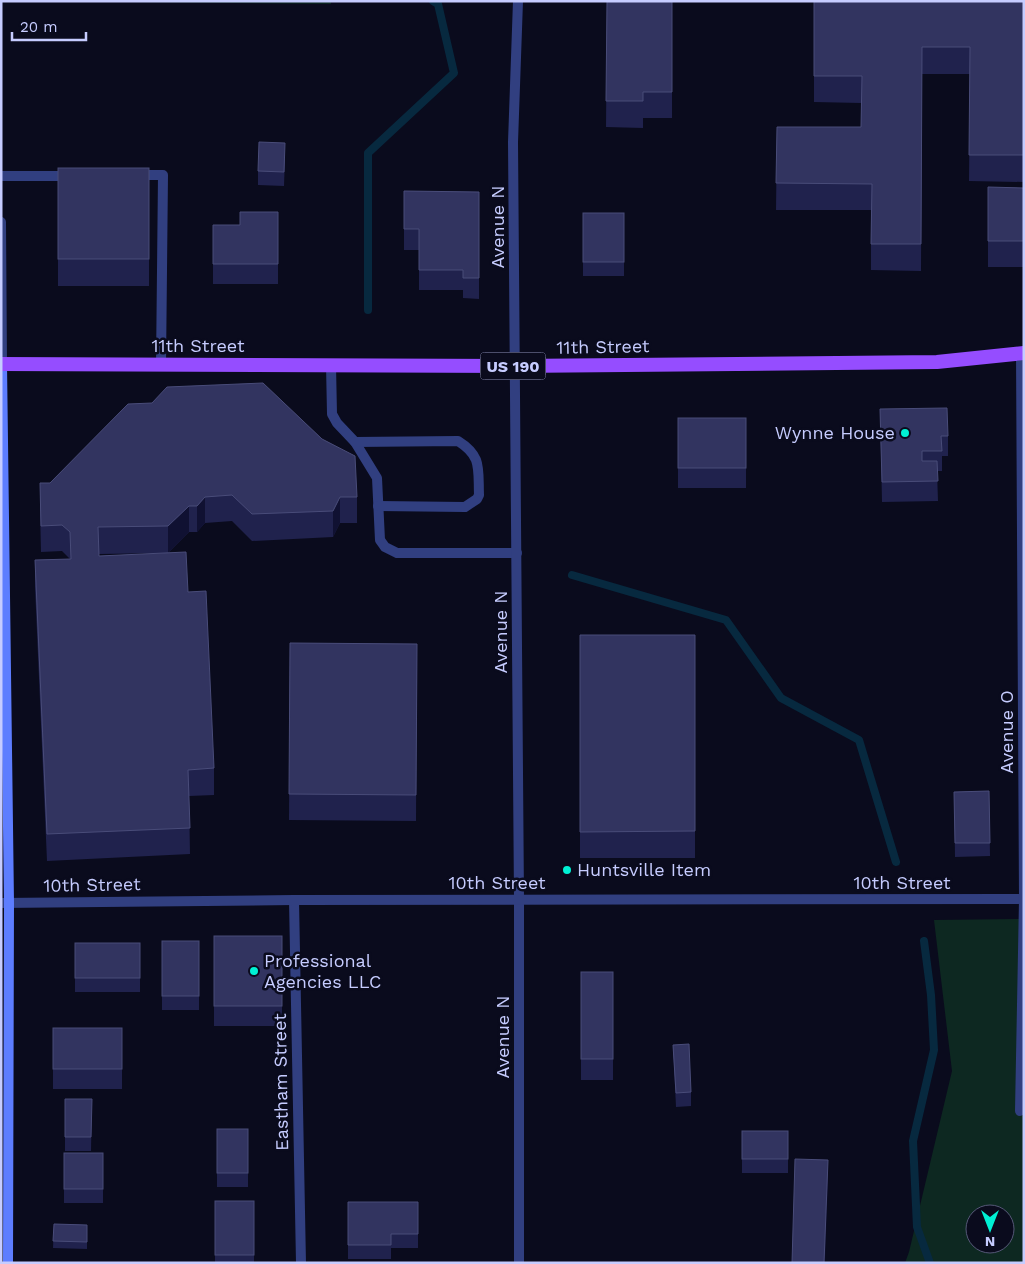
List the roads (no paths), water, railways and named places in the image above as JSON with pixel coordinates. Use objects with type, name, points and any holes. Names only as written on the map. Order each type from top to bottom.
[{"type":"main road","name":"11th Street","points":[[2,364],[515,366],[937,362],[1022,353]]},
{"type":"main road","points":[[2,364],[8,1263]]},
{"type":"street","name":"Avenue N","points":[[518,1],[513,142],[519,899],[519,1263]]},
{"type":"street","points":[[125,175],[163,175],[161,364]]},
{"type":"street","points":[[1,176],[87,176]]},
{"type":"street","points":[[1,222],[2,364]]},
{"type":"street","name":"Avenue O","points":[[1020,1111],[1024,899],[1022,353]]},
{"type":"street","points":[[331,365],[332,414],[337,423],[355,442],[377,478],[380,540],[385,547],[397,553],[517,554]]},
{"type":"street","points":[[355,442],[458,441],[471,449],[478,462],[479,495],[477,499],[465,507],[378,506]]},
{"type":"street","name":"10th Street","points":[[5,903],[519,899],[1024,899]]},
{"type":"street","name":"Eastham Street","points":[[294,900],[301,1263]]},
{"type":"waterway","points":[[368,310],[368,153],[454,73],[438,4],[433,1]]},
{"type":"waterway","points":[[572,575],[726,620],[781,698],[859,740],[896,862]]},
{"type":"waterway","points":[[924,941],[931,995],[934,1050],[913,1141],[917,1227],[930,1263]]},
{"type":"place","name":"Wynne House","points":[[905,433]]},
{"type":"place","name":"Huntsville Item","points":[[567,870]]},
{"type":"place","name":"Professional Agencies LLC","points":[[254,971]]}]
